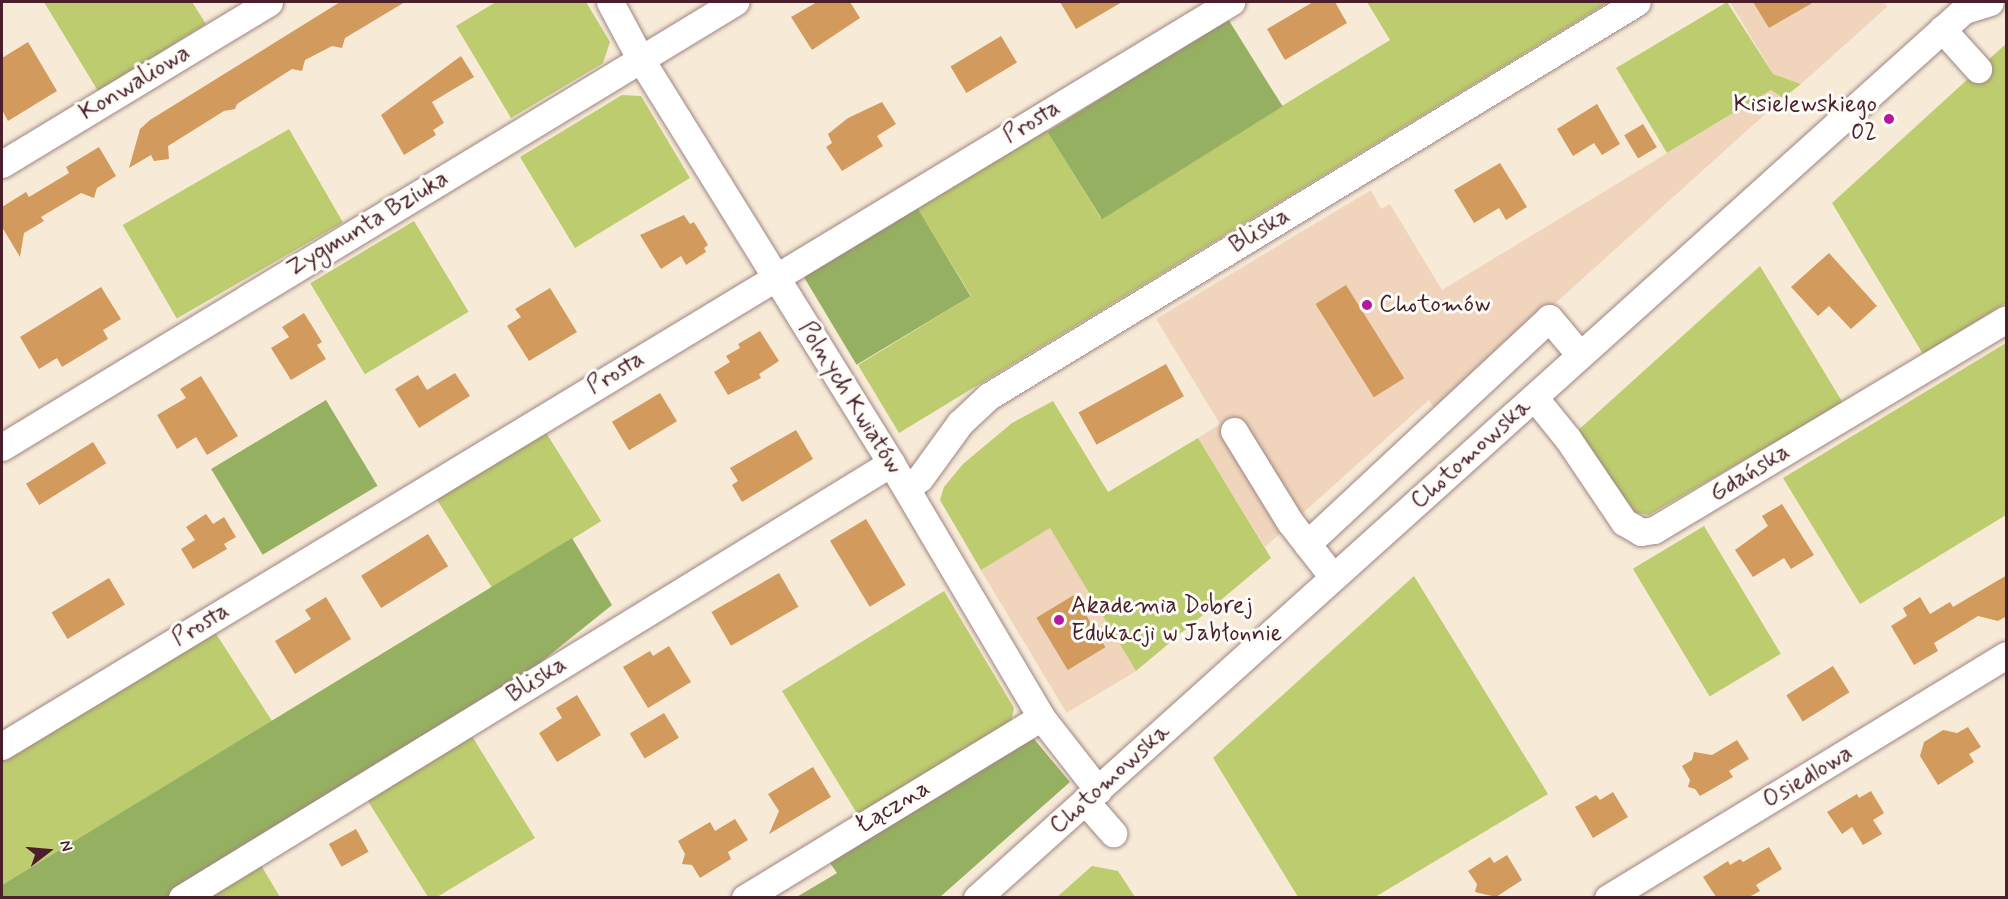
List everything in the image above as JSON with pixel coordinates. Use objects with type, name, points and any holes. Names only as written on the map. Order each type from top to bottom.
[{"type":"street","name":"Konwaliowa","points":[[2,164],[269,2]]},
{"type":"street","name":"Polnych Kwiatów","points":[[610,2],[640,58],[773,278],[907,488],[1041,717],[1092,795],[1113,832]]},
{"type":"street","name":"Zygmunta Bziuka","points":[[2,447],[735,2]]},
{"type":"street","name":"Prosta","points":[[2,746],[1231,2]]},
{"type":"street","name":"Bliska","points":[[907,488],[920,478],[960,423],[989,396],[1637,2]]},
{"type":"street","points":[[1966,6],[1990,2]]},
{"type":"street","name":"Chotomowska","points":[[977,897],[1966,6]]},
{"type":"street","points":[[1942,29],[1978,69]]},
{"type":"street","points":[[1307,544],[1549,318],[1580,355]]},
{"type":"street","name":"Gdańska","points":[[1534,397],[1568,439],[1624,522],[1641,532],[1654,530],[2007,319]]},
{"type":"street","points":[[1234,431],[1307,544],[1333,577]]},
{"type":"street","name":"Bliska","points":[[182,897],[891,463]]},
{"type":"street","name":"Osiedlowa","points":[[1608,897],[2007,655]]},
{"type":"street","name":"Łączna","points":[[745,897],[1041,717]]},
{"type":"shaded area","points":[[1730,2],[1884,2],[1887,7],[1801,84],[1773,74]]},
{"type":"shaded area","name":"Chotomów","points":[[1771,90],[1783,98],[1436,411],[1429,400],[1265,547],[1198,438],[1220,424],[1156,319],[1371,190],[1381,209],[1390,204],[1442,290]]},
{"type":"shaded area","name":"Akademia Dobrej Edukacji w Jabłonnie","points":[[1050,528],[1136,671],[1067,713],[981,570]]},
{"type":"green space","points":[[44,2],[192,2],[206,24],[98,91]]},
{"type":"green space","points":[[496,2],[586,2],[610,42],[603,63],[511,118],[456,26]]},
{"type":"green space","points":[[1367,2],[1609,2],[899,433],[858,365],[971,296],[917,207],[1046,129],[1100,217],[1390,40]]},
{"type":"green space","points":[[1727,2],[1773,74],[1801,84],[1783,98],[1771,90],[1667,153],[1616,68]]},
{"type":"green space","points":[[1228,19],[1283,106],[1102,219],[1047,132]]},
{"type":"green space","points":[[2006,44],[2006,303],[1923,354],[1832,203],[1969,78],[1990,70],[1988,60]]},
{"type":"green space","points":[[622,95],[641,96],[690,178],[575,248],[520,157]]},
{"type":"green space","points":[[289,129],[343,223],[177,319],[123,225]]},
{"type":"green space","points":[[917,207],[971,296],[857,365],[803,276]]},
{"type":"green space","points":[[414,221],[469,312],[365,374],[310,283]]},
{"type":"green space","points":[[1760,266],[1843,403],[1649,515],[1629,512],[1575,433]]},
{"type":"green space","points":[[2006,343],[2006,515],[1860,604],[1783,478]]},
{"type":"green space","points":[[326,400],[378,486],[263,555],[211,469]]},
{"type":"green space","points":[[1053,401],[1108,492],[1198,438],[1271,558],[1136,671],[1050,528],[981,570],[940,500],[944,487],[963,464],[1012,423]]},
{"type":"green space","points":[[545,431],[601,521],[493,589],[436,499]]},
{"type":"green space","points":[[1704,526],[1781,654],[1710,696],[1633,569]]},
{"type":"green space","points":[[572,538],[612,605],[536,666],[226,864],[169,897],[2,898],[2,885]]},
{"type":"green space","points":[[1414,576],[1548,794],[1375,897],[1298,897],[1213,758]]},
{"type":"green space","points":[[944,591],[1014,708],[1011,722],[858,815],[782,691]]},
{"type":"green space","points":[[204,615],[272,721],[2,885],[2,738]]},
{"type":"green space","points":[[470,733],[535,838],[437,897],[428,897],[366,798]]},
{"type":"green space","points":[[1034,739],[1070,782],[940,897],[795,898],[837,873],[830,863],[1023,740]]},
{"type":"green space","points":[[259,862],[280,897],[201,898]]},
{"type":"green space","points":[[1092,866],[1118,871],[1135,897],[1057,897]]},
{"type":"building","points":[[340,2],[405,2],[345,38],[342,48],[332,46],[305,60],[302,71],[292,69],[237,104],[235,109],[224,111],[168,146],[169,159],[154,161],[151,155],[129,168],[140,129],[150,120]]},
{"type":"building","points":[[817,2],[850,2],[860,18],[812,50],[791,17]]},
{"type":"building","points":[[1060,2],[1122,2],[1076,29]]},
{"type":"building","points":[[1313,2],[1335,2],[1347,23],[1285,60],[1267,29]]},
{"type":"building","points":[[1753,2],[1814,2],[1769,28]]},
{"type":"building","points":[[1001,36],[1017,63],[966,93],[950,66]]},
{"type":"building","points":[[28,42],[57,91],[8,121],[2,110],[2,58]]},
{"type":"building","points":[[461,56],[474,77],[432,102],[444,123],[433,130],[436,135],[404,155],[381,115]]},
{"type":"building","points":[[882,102],[896,124],[877,136],[883,146],[842,171],[826,147],[832,143],[828,134],[848,118]]},
{"type":"building","points":[[1597,104],[1620,144],[1602,155],[1594,143],[1573,156],[1557,129]]},
{"type":"building","points":[[1643,124],[1657,147],[1638,158],[1624,135]]},
{"type":"building","points":[[99,147],[116,176],[97,188],[94,198],[81,193],[41,217],[44,221],[24,233],[20,257],[2,227],[2,207],[26,192],[29,197],[69,173],[66,167]]},
{"type":"building","points":[[1500,163],[1527,207],[1506,220],[1499,208],[1474,223],[1454,190]]},
{"type":"building","points":[[684,215],[690,224],[694,222],[708,245],[704,248],[706,252],[686,265],[681,256],[661,269],[640,235]]},
{"type":"building","points":[[1829,253],[1877,306],[1851,329],[1829,306],[1818,316],[1791,287]]},
{"type":"building","points":[[1346,285],[1404,378],[1374,397],[1315,304]]},
{"type":"building","points":[[101,287],[121,319],[103,330],[108,339],[62,367],[57,358],[39,369],[20,337]]},
{"type":"building","points":[[550,288],[577,332],[529,361],[507,326],[521,317],[515,309]]},
{"type":"building","points":[[304,313],[322,342],[317,345],[326,359],[291,380],[271,348],[289,337],[282,327]]},
{"type":"building","points":[[760,331],[779,361],[759,374],[761,378],[728,395],[714,372],[730,362],[726,356],[740,348],[738,344]]},
{"type":"building","points":[[1166,364],[1184,396],[1096,445],[1079,412]]},
{"type":"building","points":[[455,373],[470,396],[419,428],[395,389],[418,375],[427,390]]},
{"type":"building","points":[[201,376],[238,436],[207,455],[196,437],[177,449],[157,415],[186,398],[180,389]]},
{"type":"building","points":[[660,393],[677,421],[629,450],[612,422]]},
{"type":"building","points":[[796,430],[813,459],[742,502],[732,485],[738,481],[730,468]]},
{"type":"building","points":[[93,442],[106,463],[39,505],[26,484]]},
{"type":"building","points":[[1782,504],[1814,555],[1791,569],[1784,558],[1753,577],[1735,550],[1768,526],[1762,516]]},
{"type":"building","points":[[206,514],[213,524],[224,517],[236,537],[224,544],[227,549],[193,569],[181,549],[195,540],[186,527]]},
{"type":"building","points":[[866,519],[906,585],[870,607],[830,541]]},
{"type":"building","points":[[428,534],[448,566],[381,608],[361,576]]},
{"type":"building","points":[[779,573],[798,607],[731,646],[711,612]]},
{"type":"building","points":[[2007,575],[2007,616],[1998,621],[1978,616],[1934,643],[1938,651],[1914,665],[1891,626],[1907,616],[1903,608],[1920,597],[1930,614],[1950,602],[1953,607]]},
{"type":"building","points":[[109,578],[125,605],[68,639],[52,613]]},
{"type":"building","points":[[1074,595],[1105,647],[1068,670],[1036,618]]},
{"type":"building","points":[[326,597],[351,639],[295,674],[275,641],[311,619],[305,610]]},
{"type":"building","points":[[669,646],[691,682],[648,708],[623,667],[650,651],[653,656]]},
{"type":"building","points":[[1833,666],[1849,692],[1803,721],[1786,695]]},
{"type":"building","points":[[577,695],[601,735],[557,762],[539,733],[562,718],[556,708]]},
{"type":"building","points":[[664,713],[679,738],[645,758],[630,734]]},
{"type":"building","points":[[1968,727],[1981,747],[1969,754],[1974,762],[1938,785],[1920,756],[1924,742],[1943,730],[1957,733]]},
{"type":"building","points":[[1737,740],[1749,759],[1729,771],[1733,777],[1700,796],[1695,789],[1688,787],[1690,780],[1682,766],[1692,760],[1694,752],[1712,755]]},
{"type":"building","points":[[813,767],[831,797],[769,834],[779,811],[768,794]]},
{"type":"building","points":[[1871,791],[1884,813],[1873,820],[1882,834],[1863,845],[1852,827],[1842,834],[1827,812],[1857,794],[1859,798]]},
{"type":"building","points":[[1613,792],[1628,817],[1593,838],[1575,807],[1596,795],[1600,800]]},
{"type":"building","points":[[735,819],[748,840],[728,852],[731,859],[700,878],[692,865],[682,864],[685,854],[678,841],[710,822],[715,831]]},
{"type":"building","points":[[356,829],[369,852],[341,867],[329,844]]},
{"type":"building","points":[[1769,847],[1782,869],[1756,885],[1760,891],[1749,897],[1716,897],[1703,877],[1728,861],[1730,865],[1740,859],[1743,862]]},
{"type":"building","points":[[1507,855],[1522,880],[1496,897],[1475,892],[1477,884],[1468,871],[1490,857],[1494,863]]},
{"type":"place","name":"Kisielewskiego 02","points":[[1889,119]]},
{"type":"place","name":"Chotomów","points":[[1367,305]]},
{"type":"place","name":"Akademia Dobrej Edukacji w Jabłonnie","points":[[1059,620]]}]
